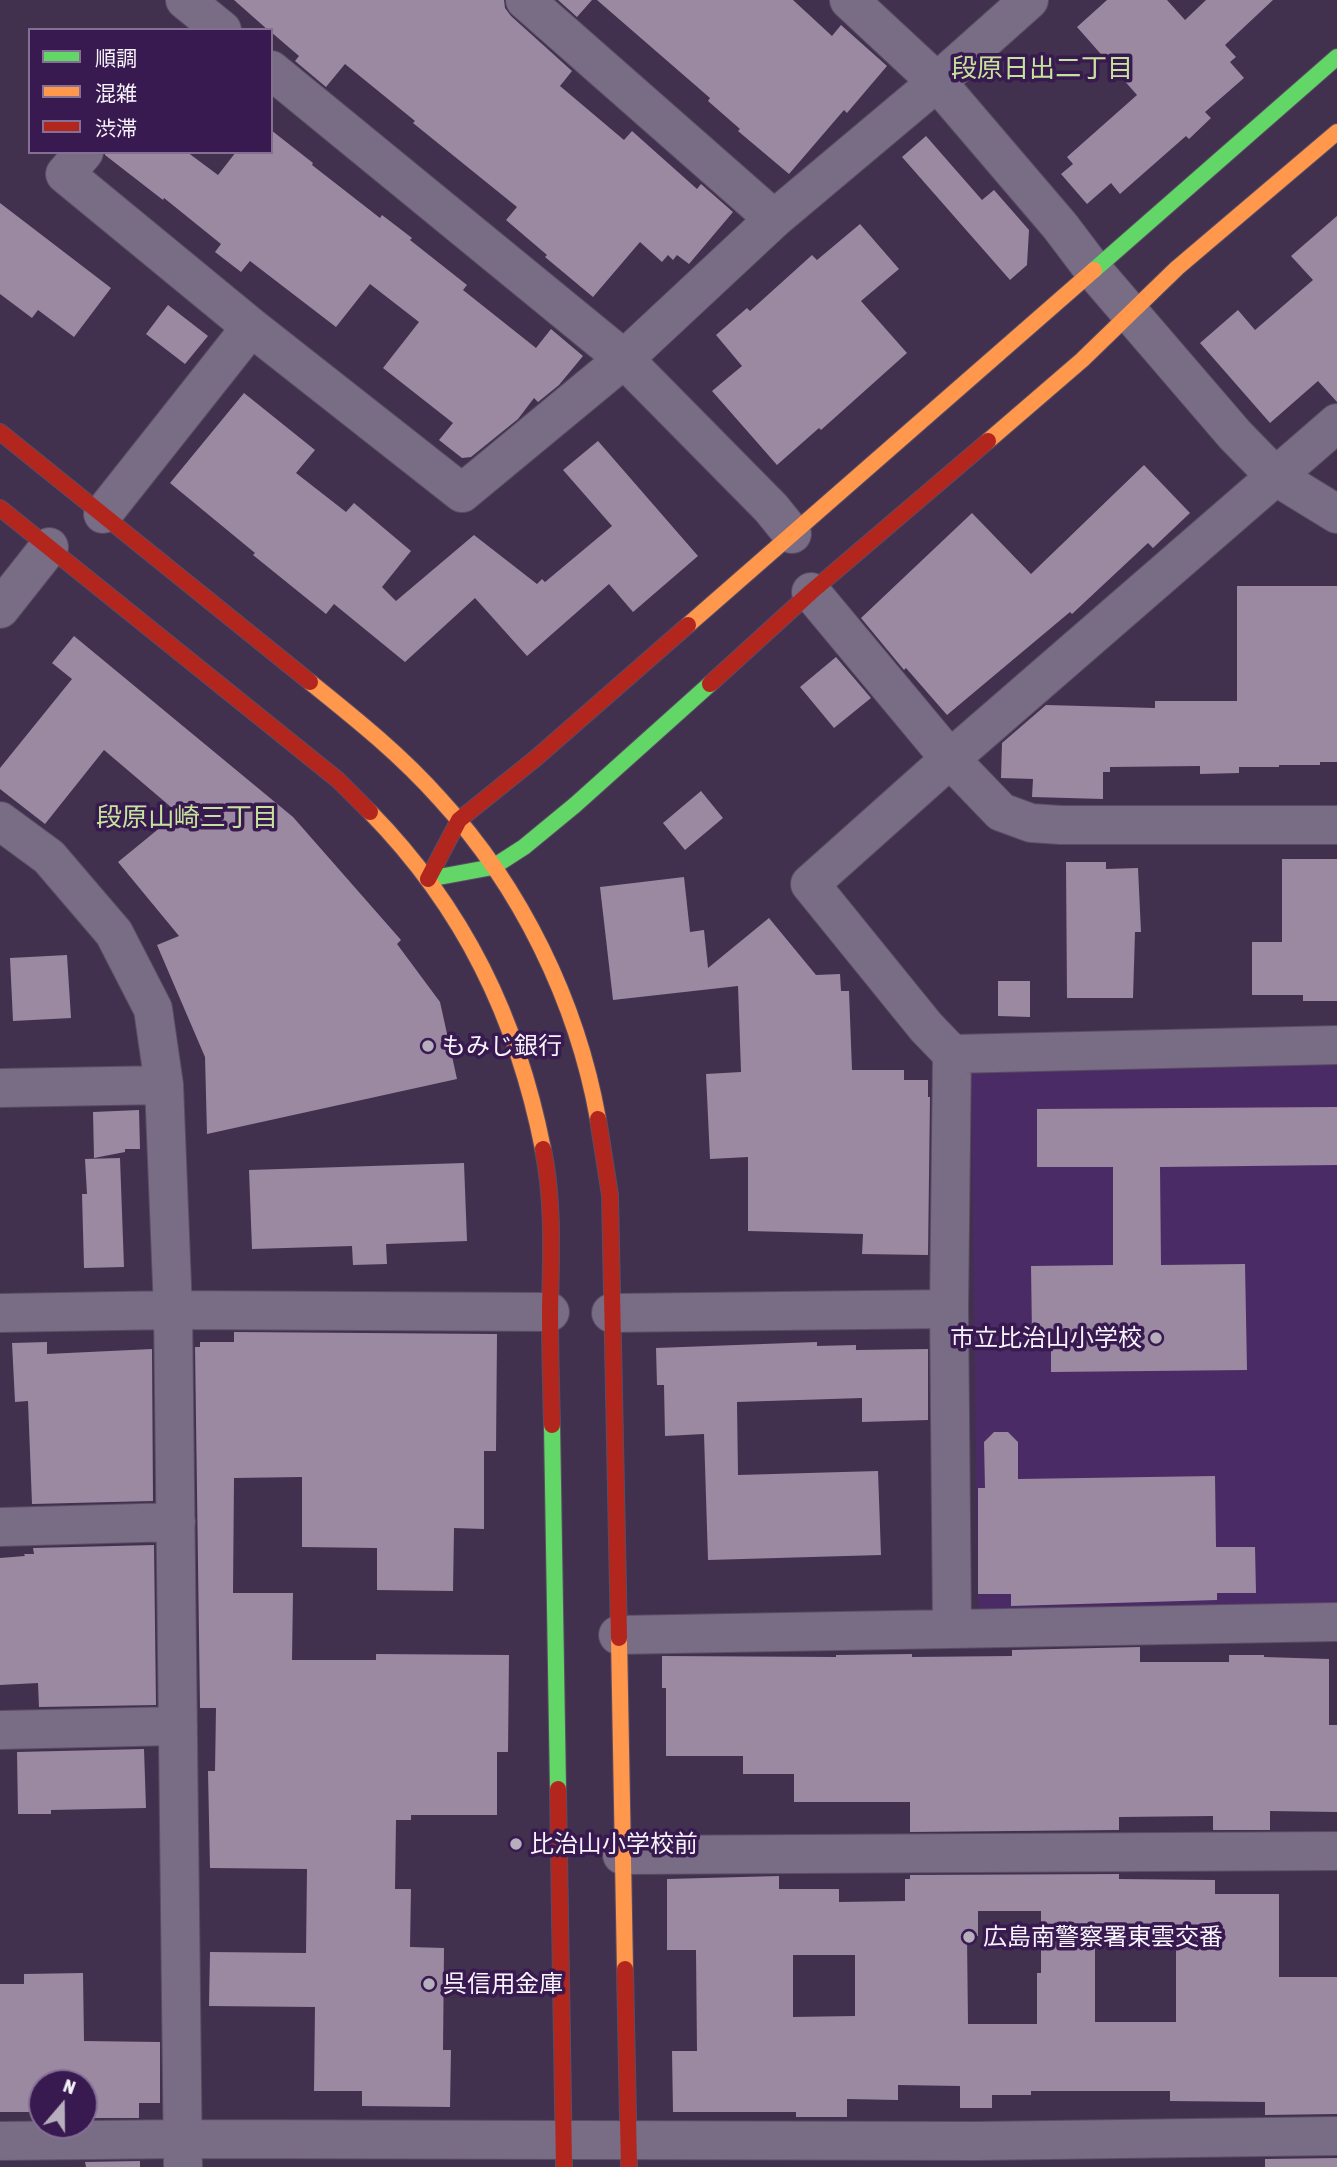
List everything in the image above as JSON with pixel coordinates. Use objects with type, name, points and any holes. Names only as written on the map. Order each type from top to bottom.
[{"type":"street","points":[[525,0],[774,219]]},
{"type":"street","points":[[849,0],[937,82],[1235,435],[1275,476],[1337,514]]},
{"type":"street","points":[[82,154],[65,174],[251,327],[462,493],[624,359],[774,219],[937,82],[1029,0]]},
{"type":"street","points":[[428,879],[459,820],[536,758],[1337,57]]},
{"type":"street","points":[[273,72],[624,359],[771,508],[792,534]]},
{"type":"street","points":[[428,879],[493,867],[524,847],[575,805],[811,592],[1082,360],[1177,268],[1337,132]]},
{"type":"street","points":[[103,514],[251,327]]},
{"type":"street","points":[[952,1628],[949,1309],[953,1054],[926,1027],[810,884],[1337,423]]},
{"type":"street","points":[[0,432],[377,736],[420,776],[459,820],[493,867],[551,970],[573,1024],[590,1080],[610,1195],[629,2154]]},
{"type":"street","points":[[0,508],[338,780],[376,818],[428,879],[472,946],[516,1044],[543,1148],[550,1200],[563,2154]]},
{"type":"street","points":[[0,609],[49,547]]},
{"type":"street","points":[[811,592],[950,759],[1000,812],[1031,823],[1061,825],[1337,825]]},
{"type":"street","points":[[0,821],[49,857],[114,933],[153,1009],[163,1085],[173,1310],[183,2153]]},
{"type":"street","points":[[953,1054],[1337,1045]]},
{"type":"street","points":[[0,1088],[163,1085]]},
{"type":"street","points":[[611,1313],[949,1309]]},
{"type":"street","points":[[0,1313],[173,1310],[550,1312]]},
{"type":"street","points":[[0,1527],[176,1522]]},
{"type":"street","points":[[618,1635],[1337,1622]]},
{"type":"street","points":[[0,1730],[178,1726]]},
{"type":"street","points":[[622,1855],[1337,1851]]},
{"type":"street","points":[[0,2141],[183,2153],[977,2154],[1337,2136]]},
{"type":"shaded area","name":"市立比治山小学校","points":[[1337,1058],[1337,1611],[988,1614],[978,1605],[971,1072]]},
{"type":"building","points":[[234,0],[504,0],[505,8],[511,16],[572,71],[560,86],[624,140],[632,131],[697,189],[701,184],[733,212],[689,264],[677,255],[673,260],[668,255],[662,262],[640,242],[593,297],[506,220],[517,207],[413,123],[415,121],[345,64],[326,87],[295,61],[299,56],[273,34],[273,28],[266,28]]},
{"type":"building","points":[[558,0],[592,0],[577,17]]},
{"type":"building","points":[[597,0],[793,0],[832,36],[841,25],[887,66],[847,113],[844,110],[789,174],[738,131],[740,129],[708,101],[710,98]]},
{"type":"building","points":[[1107,0],[1167,0],[1185,20],[1206,0],[1273,0],[1225,45],[1236,57],[1230,62],[1244,78],[1205,112],[1211,118],[1189,139],[1186,136],[1120,194],[1111,183],[1087,204],[1061,174],[1073,164],[1067,157],[1137,95],[1077,27]]},
{"type":"building","points":[[273,132],[380,218],[382,215],[412,238],[410,240],[467,285],[463,290],[536,348],[551,329],[583,356],[559,385],[538,402],[534,398],[518,419],[471,457],[462,458],[439,440],[453,423],[383,368],[419,322],[370,284],[336,327],[250,261],[241,272],[215,252],[221,244],[105,154],[190,154],[218,175],[234,154],[273,154]]},
{"type":"building","points":[[926,136],[982,200],[994,190],[1029,230],[1027,265],[1010,280],[902,157]]},
{"type":"building","points":[[0,203],[111,288],[74,337],[38,310],[32,318],[0,294]]},
{"type":"building","points":[[1337,216],[1337,402],[1318,381],[1270,423],[1200,343],[1238,310],[1255,330],[1313,280],[1291,256]]},
{"type":"building","points":[[860,224],[899,269],[861,301],[907,353],[821,430],[819,428],[777,465],[712,391],[742,366],[716,335],[747,308],[750,311],[812,255],[817,260]]},
{"type":"building","points":[[168,305],[208,336],[185,364],[146,334]]},
{"type":"building","points":[[244,393],[315,450],[296,473],[346,512],[354,503],[411,551],[382,587],[396,601],[474,535],[537,584],[542,579],[545,582],[612,526],[563,470],[598,441],[698,556],[633,612],[609,584],[527,656],[475,598],[405,662],[334,604],[326,614],[170,483]]},
{"type":"building","points":[[1144,465],[1190,513],[1153,548],[1148,543],[1072,614],[1070,612],[947,715],[906,668],[904,670],[861,618],[972,513],[1031,574]]},
{"type":"building","points":[[1237,586],[1337,586],[1337,762],[1320,762],[1320,765],[1239,767],[1239,773],[1200,774],[1200,766],[1110,767],[1110,772],[1103,772],[1103,799],[1032,797],[1033,779],[1001,778],[1002,743],[1046,705],[1155,708],[1155,701],[1237,701]]},
{"type":"building","points":[[74,636],[293,817],[401,940],[397,944],[440,1002],[457,1079],[207,1134],[205,1057],[157,945],[179,936],[118,862],[178,813],[104,750],[45,824],[0,789],[0,768],[72,679],[52,663]]},
{"type":"building","points":[[836,657],[871,698],[834,728],[800,687]]},
{"type":"building","points":[[701,791],[723,818],[685,850],[663,823]]},
{"type":"building","points":[[1282,859],[1337,859],[1337,1001],[1303,1001],[1303,995],[1252,995],[1252,942],[1282,942]]},
{"type":"building","points":[[1066,862],[1106,862],[1106,869],[1138,868],[1141,932],[1135,932],[1133,998],[1067,998]]},
{"type":"building","points":[[684,877],[690,932],[704,930],[708,968],[769,918],[816,975],[840,974],[841,991],[849,991],[852,1070],[904,1070],[904,1080],[928,1080],[928,1255],[862,1254],[863,1234],[748,1231],[748,1157],[710,1159],[706,1074],[741,1072],[738,986],[613,1000],[600,887]]},
{"type":"building","points":[[67,955],[71,1018],[13,1021],[10,958]]},
{"type":"building","points":[[998,981],[1030,981],[1030,1017],[998,1016]]},
{"type":"building","points":[[1337,1107],[1337,1165],[1160,1167],[1161,1265],[1245,1264],[1247,1370],[1051,1372],[1051,1336],[1032,1336],[1031,1266],[1113,1265],[1113,1167],[1037,1167],[1037,1109]]},
{"type":"building","points":[[139,1110],[140,1149],[125,1149],[125,1152],[94,1158],[93,1112]]},
{"type":"building","points":[[120,1158],[124,1267],[84,1268],[82,1194],[87,1194],[85,1159]]},
{"type":"building","points":[[464,1163],[467,1241],[386,1244],[387,1264],[353,1265],[352,1246],[252,1249],[249,1170]]},
{"type":"building","points":[[234,1332],[497,1334],[496,1451],[484,1451],[484,1529],[454,1528],[453,1591],[377,1590],[377,1548],[302,1547],[302,1477],[234,1478],[233,1593],[293,1593],[292,1660],[376,1660],[376,1654],[509,1655],[508,1752],[497,1752],[497,1815],[411,1815],[411,1820],[396,1820],[395,1889],[411,1889],[410,1947],[444,1948],[443,2050],[451,2050],[450,2107],[362,2106],[362,2091],[314,2091],[315,2007],[209,2006],[210,1952],[306,1953],[307,1869],[210,1868],[208,1771],[215,1771],[216,1708],[200,1708],[195,1347],[200,1347],[200,1342],[234,1342]]},
{"type":"building","points":[[47,1342],[47,1354],[152,1349],[153,1501],[32,1504],[28,1401],[15,1402],[12,1343]]},
{"type":"building","points":[[817,1342],[817,1346],[856,1345],[856,1350],[928,1349],[928,1420],[862,1422],[862,1398],[737,1402],[738,1475],[878,1471],[881,1555],[708,1560],[704,1434],[665,1436],[664,1385],[657,1385],[656,1348]]},
{"type":"building","points":[[994,1432],[1008,1432],[1018,1442],[1018,1479],[1215,1476],[1216,1547],[1255,1547],[1256,1593],[1217,1593],[1217,1600],[1011,1606],[1011,1594],[978,1594],[978,1488],[985,1488],[984,1442]]},
{"type":"building","points":[[154,1545],[156,1705],[39,1707],[38,1683],[0,1685],[0,1558],[34,1554],[33,1548]]},
{"type":"building","points":[[1140,1647],[1140,1662],[1229,1662],[1229,1655],[1329,1659],[1329,1725],[1337,1725],[1337,1812],[1270,1811],[1270,1830],[1213,1830],[1213,1816],[1119,1817],[1119,1830],[910,1832],[910,1802],[794,1802],[794,1774],[743,1774],[743,1756],[666,1756],[666,1688],[662,1688],[662,1656],[1012,1656],[1012,1650]]},
{"type":"building","points":[[144,1749],[146,1808],[51,1810],[51,1814],[18,1814],[17,1752]]},
{"type":"building","points":[[1119,1874],[1119,1879],[1215,1880],[1215,1894],[1279,1894],[1279,1977],[1337,1977],[1337,2114],[1265,2115],[1265,2102],[1170,2101],[1170,2091],[1031,2091],[1031,2095],[992,2095],[992,2108],[960,2108],[960,2086],[898,2085],[898,2100],[847,2099],[847,2117],[796,2117],[796,2112],[673,2112],[672,2051],[697,2051],[696,1950],[667,1950],[667,1879],[779,1876],[779,1889],[839,1889],[839,1902],[905,1901],[905,1879],[910,1879],[910,1875]],"holes":[[[978,1911],[1041,1911],[1041,1973],[1037,1973],[1037,2024],[968,2024],[967,1936],[978,1936]],[[1095,1942],[1176,1942],[1176,2022],[1095,2022]],[[793,1955],[855,1955],[855,2016],[793,2017]]]},
{"type":"building","points":[[83,1973],[84,2041],[160,2042],[160,2103],[139,2103],[139,2118],[98,2118],[98,2069],[28,2069],[28,2112],[0,2112],[0,1984],[24,1984],[24,1974]]},
{"type":"building","points":[[1337,2158],[1337,2167],[1265,2167],[1265,2159]]},
{"type":"building","points":[[140,2161],[140,2167],[86,2167],[85,2162]]},
{"type":"traffic: fast","points":[[1094,270],[1337,57]]},
{"type":"traffic: fast","points":[[428,879],[493,867],[524,847],[710,684]]},
{"type":"traffic: fast","points":[[552,1425],[558,1789]]},
{"type":"traffic: slow","points":[[988,441],[1082,360],[1177,268],[1337,132]]},
{"type":"traffic: slow","points":[[688,625],[1094,270]]},
{"type":"traffic: slow","points":[[310,682],[410,767],[469,833],[496,870],[520,908],[560,990],[589,1075],[598,1119]]},
{"type":"traffic: slow","points":[[370,812],[433,887],[482,967],[502,1010],[518,1055],[543,1149]]},
{"type":"traffic: slow","points":[[619,1638],[625,1969]]},
{"type":"traffic: jam","points":[[0,432],[310,682]]},
{"type":"traffic: jam","points":[[710,684],[811,592],[988,441]]},
{"type":"traffic: jam","points":[[0,508],[338,780],[370,812]]},
{"type":"traffic: jam","points":[[428,879],[459,820],[536,758],[688,625]]},
{"type":"traffic: jam","points":[[598,1119],[610,1195],[619,1638]]},
{"type":"traffic: jam","points":[[543,1149],[551,1230],[552,1425]]},
{"type":"traffic: jam","points":[[558,1789],[564,2167]]},
{"type":"traffic: jam","points":[[625,1969],[629,2167]]},
{"type":"place","name":"もみじ銀行","points":[[428,1046]]},
{"type":"place","name":"市立比治山小学校","points":[[1156,1338]]},
{"type":"place","name":"比治山小学校前","points":[[516,1844]]},
{"type":"place","name":"広島南警察署東雲交番","points":[[969,1937]]},
{"type":"place","name":"呉信用金庫","points":[[429,1984]]},
{"type":"district","name":"段原日出二丁目","points":[[1042,69]]},
{"type":"district","name":"段原山崎三丁目","points":[[187,818]]}]
